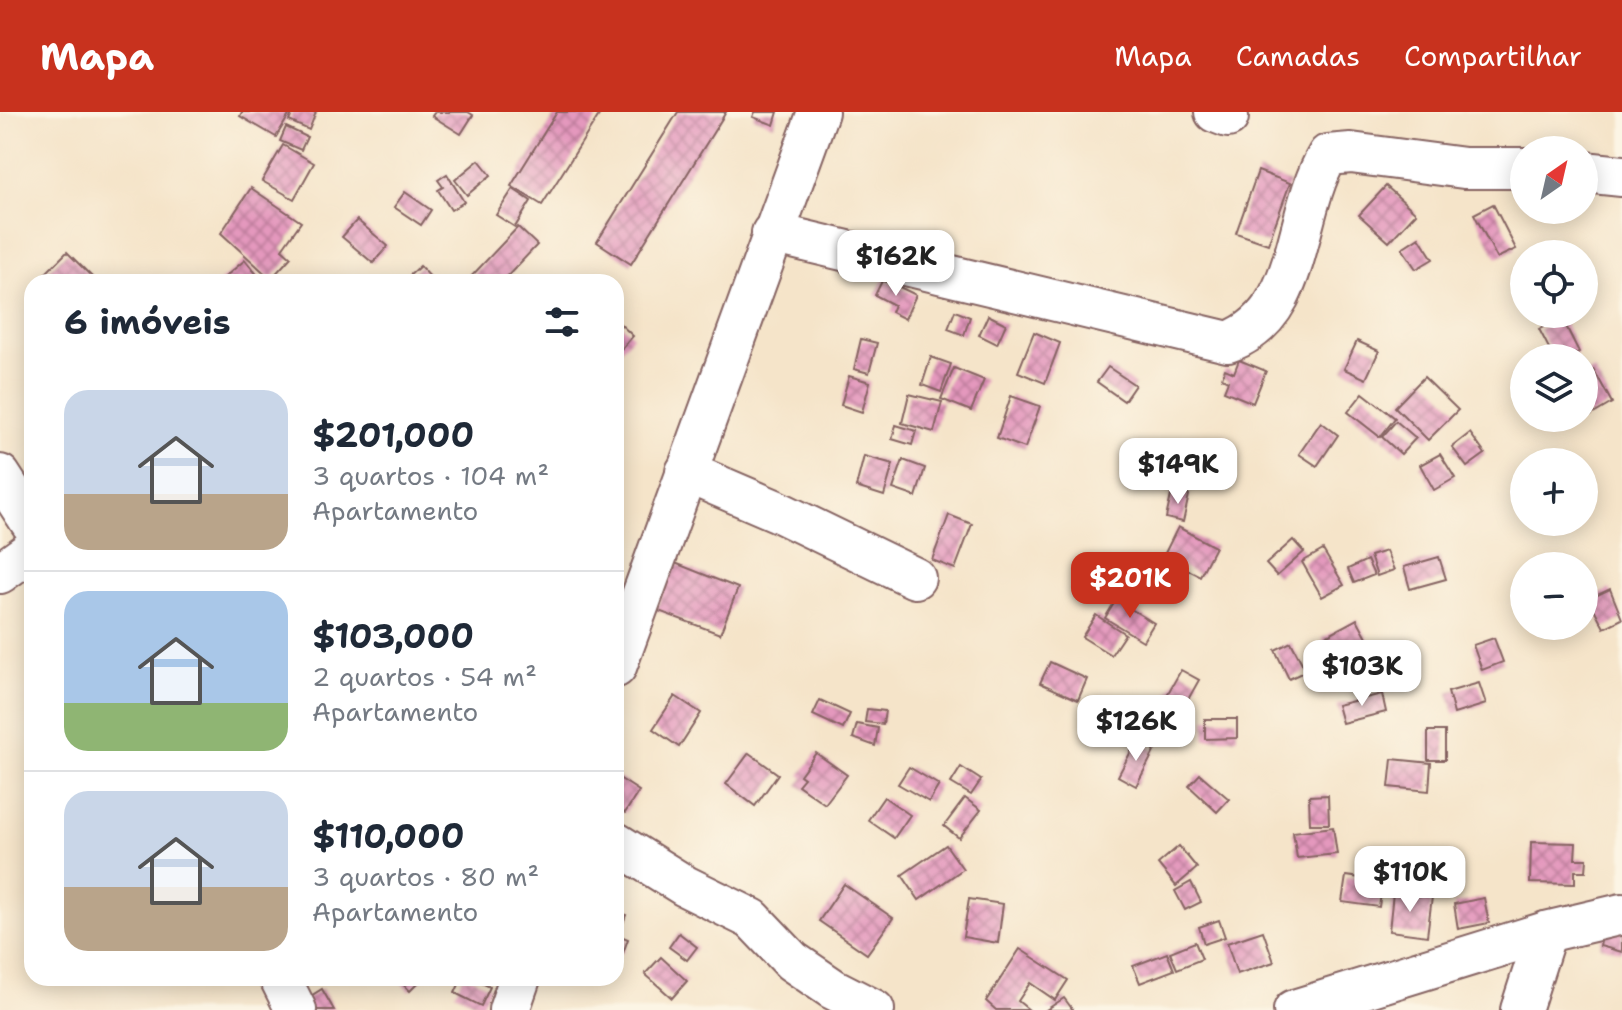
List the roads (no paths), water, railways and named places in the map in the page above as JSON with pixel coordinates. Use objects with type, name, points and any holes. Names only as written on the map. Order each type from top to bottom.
[{"type":"street","points":[[624,645],[818,112]]},
{"type":"street","points":[[772,233],[1228,342],[1247,335],[1267,318],[1281,293],[1317,174],[1328,155],[1351,153],[1464,168],[1510,168]]},
{"type":"street","points":[[1598,173],[1622,176]]},
{"type":"street","points":[[686,472],[777,511],[915,578]]},
{"type":"street","points":[[0,475],[24,512]]},
{"type":"street","points":[[0,573],[24,556]]},
{"type":"street","points":[[624,848],[685,886],[752,919],[792,961],[833,989],[874,1010]]},
{"type":"street","points":[[1294,1010],[1546,932],[1622,914]]},
{"type":"street","points":[[1521,1010],[1546,932]]},
{"type":"street","points":[[284,986],[296,1010]]},
{"type":"street","points":[[509,1010],[517,986]]}]
